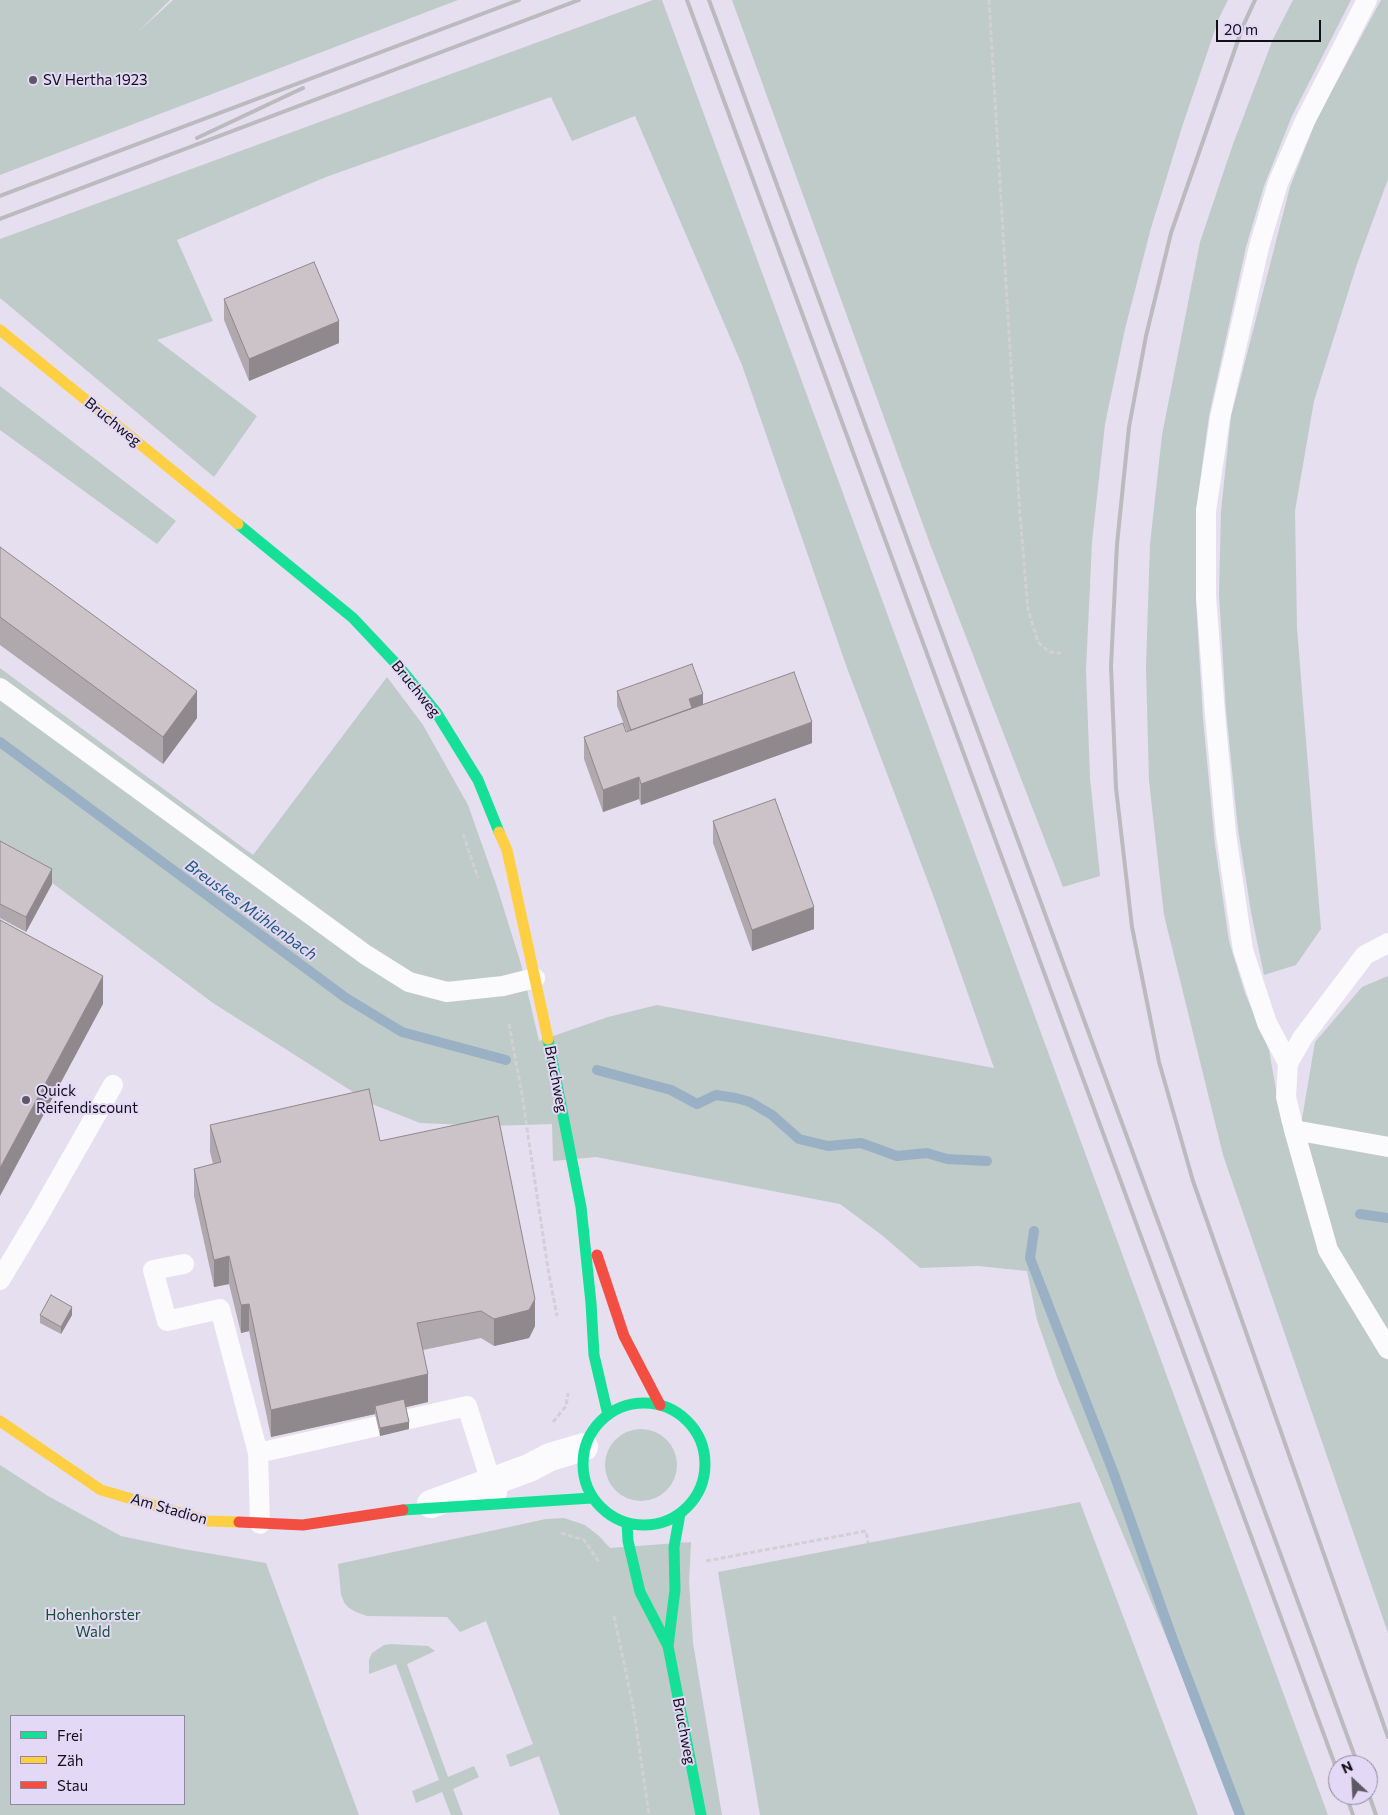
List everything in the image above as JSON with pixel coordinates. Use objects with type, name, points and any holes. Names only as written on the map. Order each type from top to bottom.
[{"type":"street","name":"Bruchweg","points":[[0,330],[353,618],[400,668],[436,712],[478,780],[507,850],[535,978],[581,1207],[591,1303],[594,1355],[608,1415]]},
{"type":"street","name":"Bruchweg","points":[[581,1207],[624,1336],[660,1405]]},
{"type":"street","points":[[642,1403],[660,1405],[678,1413],[692,1426],[702,1444],[705,1463],[702,1482],[694,1500],[680,1514],[663,1522],[645,1526],[627,1523],[607,1514],[592,1498],[585,1482],[582,1465],[584,1447],[593,1429],[608,1415],[624,1406],[642,1403]]},
{"type":"street","name":"Am Stadion","points":[[0,1421],[101,1490],[208,1521],[303,1525],[418,1508],[497,1493],[534,1500],[592,1498]]},
{"type":"street","name":"Am Stadion","points":[[497,1493],[529,1468],[550,1457],[584,1447]]},
{"type":"street","name":"Bruchweg","points":[[668,1646],[675,1590],[674,1547],[680,1514]]},
{"type":"street","name":"Bruchweg","points":[[627,1523],[628,1541],[640,1592],[668,1646],[701,1815]]},
{"type":"lane","points":[[1288,1063],[1267,1023],[1243,950],[1226,834],[1215,714],[1206,596],[1206,511],[1220,418],[1259,247],[1278,184],[1305,121],[1368,0]]},
{"type":"lane","points":[[0,688],[366,955],[409,982],[447,992],[503,986],[535,978]]},
{"type":"lane","points":[[1388,943],[1365,956],[1303,1037],[1288,1063],[1286,1098],[1328,1250],[1388,1349]]},
{"type":"lane","points":[[0,1280],[113,1085]]},
{"type":"lane","points":[[1294,1130],[1388,1147]]},
{"type":"lane","points":[[184,1264],[153,1270],[167,1321],[220,1310],[258,1452],[260,1524]]},
{"type":"lane","points":[[258,1452],[467,1406],[497,1493]]},
{"type":"path","points":[[989,0],[1020,515],[1028,610],[1038,642],[1049,652],[1061,653]]},
{"type":"path","points":[[462,832],[478,879]]},
{"type":"path","points":[[503,986],[522,1095],[546,1260],[558,1317]]},
{"type":"path","points":[[551,1424],[566,1406],[568,1391]]},
{"type":"path","points":[[702,1562],[866,1531],[868,1543]]},
{"type":"path","points":[[559,1533],[584,1540],[601,1565]]},
{"type":"path","points":[[614,1614],[633,1706],[649,1815]]},
{"type":"green space","points":[[0,0],[170,0],[138,32],[173,0],[458,0],[0,175]]},
{"type":"green space","points":[[653,0],[662,0],[1328,1815],[1241,1815],[1058,1380],[1037,1320],[1027,1271],[978,1266],[920,1268],[883,1236],[840,1204],[596,1157],[553,1161],[552,1124],[490,1126],[420,1123],[372,1104],[213,1003],[0,844],[0,668],[253,855],[387,677],[423,725],[468,805],[497,887],[521,964],[539,1041],[608,1017],[657,1005],[994,1068],[936,903],[847,668],[742,365],[635,116],[572,141],[551,97],[326,177],[177,240],[213,321],[157,340],[257,416],[214,477],[0,298],[0,239]]},
{"type":"green space","points":[[732,0],[1228,0],[1219,18],[1183,124],[1151,228],[1125,329],[1105,424],[1092,542],[1086,670],[1090,778],[1100,876],[1063,887],[930,544]]},
{"type":"green space","points":[[1293,0],[1351,0],[1292,116],[1264,186],[1246,247],[1209,416],[1196,511],[1196,601],[1203,719],[1215,845],[1229,941],[1245,993],[1269,1050],[1282,1124],[1302,1119],[1315,1042],[1362,987],[1388,976],[1388,1633],[1223,1155],[1164,915],[1149,781],[1146,667],[1150,544],[1162,435],[1200,242],[1233,144],[1273,39]]},
{"type":"green space","points":[[1381,0],[1388,0],[1388,179],[1357,264],[1314,401],[1295,511],[1297,628],[1321,929],[1296,965],[1264,975],[1251,912],[1238,829],[1226,710],[1219,594],[1221,511],[1231,416],[1290,187],[1316,120]]},
{"type":"green space","points":[[0,386],[176,521],[157,544],[0,430]]},
{"type":"green space","points":[[641,1429],[661,1435],[671,1445],[677,1465],[671,1485],[661,1495],[641,1501],[621,1495],[611,1485],[605,1465],[611,1445],[621,1435]]},
{"type":"green space","name":"Hohenhorster Wald","points":[[0,1465],[48,1496],[121,1536],[266,1563],[359,1815],[0,1815]]},
{"type":"green space","points":[[1080,1502],[1198,1815],[760,1815],[718,1572]]},
{"type":"green space","points":[[564,1518],[585,1525],[610,1548],[691,1542],[689,1582],[693,1643],[722,1815],[560,1815],[539,1756],[510,1767],[506,1755],[533,1744],[486,1621],[460,1632],[447,1617],[367,1616],[349,1608],[341,1595],[338,1564],[546,1519]]},
{"type":"green space","points":[[384,1645],[428,1646],[435,1651],[407,1664],[448,1777],[474,1766],[479,1777],[453,1789],[463,1815],[451,1815],[442,1792],[416,1803],[412,1791],[439,1780],[396,1664],[369,1674],[369,1660],[372,1653]]},
{"type":"building","points":[[314,262],[339,321],[249,359],[224,299]]},
{"type":"building","points":[[0,547],[197,691],[163,737],[0,617]]},
{"type":"building","points":[[692,664],[703,694],[689,699],[692,708],[631,730],[617,691]]},
{"type":"building","points":[[794,672],[812,722],[641,784],[639,777],[603,790],[584,737],[623,723],[626,732]]},
{"type":"building","points":[[775,799],[814,907],[752,930],[713,821]]},
{"type":"building","points":[[0,841],[52,869],[26,917],[0,904]]},
{"type":"building","name":"Quick Reifendiscount","points":[[0,920],[103,976],[0,1168]]},
{"type":"building","points":[[369,1089],[380,1141],[498,1116],[535,1299],[529,1310],[494,1319],[481,1311],[417,1323],[428,1374],[271,1410],[249,1304],[241,1305],[229,1256],[214,1260],[194,1169],[221,1162],[210,1125]]},
{"type":"building","points":[[51,1295],[72,1307],[61,1327],[40,1315]]},
{"type":"building","points":[[404,1399],[409,1422],[380,1428],[375,1406]]},
{"type":"waterway","name":"Breuskes Mühlenbach","points":[[0,742],[346,998],[402,1032],[506,1060]]},
{"type":"waterway","name":"Breuskes Mühlenbach","points":[[597,1070],[671,1090],[697,1104],[716,1095],[750,1102],[772,1115],[799,1139],[828,1146],[861,1143],[897,1156],[927,1153],[947,1159],[987,1161]]},
{"type":"waterway","name":"Breuskes Mühlenbach","points":[[1360,1214],[1388,1218]]},
{"type":"waterway","points":[[1034,1231],[1030,1258],[1114,1474],[1173,1640],[1240,1815]]},
{"type":"railway","points":[[0,196],[519,0]]},
{"type":"railway","points":[[0,219],[579,0]]},
{"type":"railway","points":[[687,0],[1331,1755]]},
{"type":"railway","points":[[709,0],[1354,1755]]},
{"type":"railway","points":[[1255,0],[1243,26],[1171,233],[1146,336],[1129,427],[1117,544],[1111,666],[1116,788],[1132,927],[1159,1062],[1193,1181],[1388,1737]]},
{"type":"railway","points":[[197,138],[303,88]]},
{"type":"railway","points":[[1350,1805],[1353,1815]]},
{"type":"railway","points":[[1373,1805],[1376,1815]]},
{"type":"traffic: fast","points":[[238,524],[353,618],[400,668],[436,712],[478,780],[499,832]]},
{"type":"traffic: fast","points":[[548,1039],[581,1207],[591,1303],[594,1355],[608,1415]]},
{"type":"traffic: fast","points":[[644,1403],[656,1404],[667,1408],[678,1413],[687,1421],[695,1430],[700,1441],[704,1452],[705,1464],[704,1476],[700,1487],[695,1498],[687,1507],[678,1515],[667,1520],[656,1524],[644,1525],[632,1524],[621,1520],[610,1515],[601,1507],[593,1498],[588,1487],[584,1476],[583,1464],[584,1452],[588,1441],[593,1430],[601,1421],[610,1413],[621,1408],[632,1404],[644,1403]]},
{"type":"traffic: fast","points":[[403,1510],[592,1498]]},
{"type":"traffic: fast","points":[[668,1646],[675,1590],[674,1547],[680,1514]]},
{"type":"traffic: fast","points":[[627,1523],[628,1541],[640,1592],[668,1646],[701,1815]]},
{"type":"traffic: slow","points":[[0,330],[238,524]]},
{"type":"traffic: slow","points":[[499,832],[507,850],[548,1039]]},
{"type":"traffic: slow","points":[[0,1421],[101,1490],[208,1521],[239,1522]]},
{"type":"traffic: jam","points":[[597,1255],[624,1336],[660,1405]]},
{"type":"traffic: jam","points":[[239,1522],[303,1525],[403,1510]]},
{"type":"place","name":"SV Hertha 1923","points":[[33,80]]},
{"type":"place","name":"Quick Reifendiscount","points":[[26,1100]]}]
